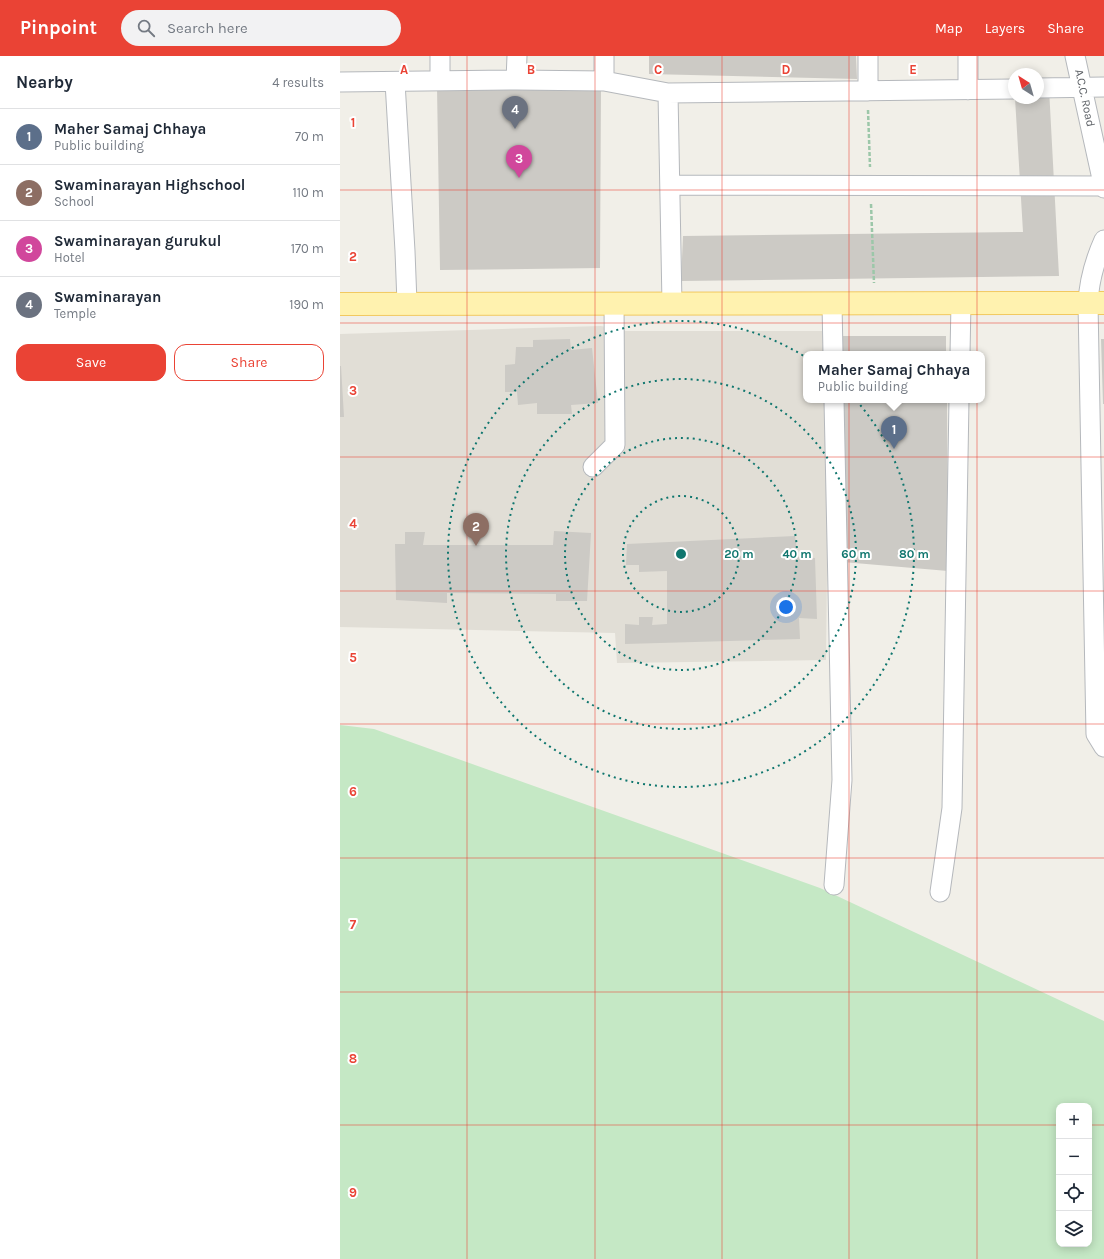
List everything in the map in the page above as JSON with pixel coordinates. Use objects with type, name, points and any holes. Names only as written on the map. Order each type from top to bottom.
[{"type":"main road","points":[[340,304],[1096,303]]},
{"type":"street","points":[[440,56],[440,81]]},
{"type":"street","points":[[516,56],[516,80]]},
{"type":"street","points":[[604,56],[604,81]]},
{"type":"street","points":[[868,56],[868,91]]},
{"type":"street","points":[[968,56],[968,90]]},
{"type":"street","name":"A.C.C. Road","points":[[1075,56],[1104,187]]},
{"type":"street","points":[[340,82],[516,80],[604,81],[668,93],[1008,89]]},
{"type":"street","points":[[395,82],[406,251],[407,304]]},
{"type":"street","points":[[1044,88],[1104,87]]},
{"type":"street","points":[[668,93],[672,304]]},
{"type":"street","points":[[670,185],[1104,187]]},
{"type":"street","points":[[1104,240],[1096,257],[1091,280],[1096,303],[1096,734],[1104,748]]},
{"type":"street","points":[[593,467],[615,445],[614,303]]},
{"type":"street","points":[[960,351],[961,303]]},
{"type":"street","points":[[832,304],[833,351]]},
{"type":"street","points":[[834,403],[842,780],[834,885]]},
{"type":"street","points":[[940,892],[952,808],[959,403]]},
{"type":"shaded area","points":[[601,326],[626,331],[829,331],[829,351],[803,351],[803,403],[829,403],[826,660],[617,663],[615,633],[340,627],[340,334]]},
{"type":"green space","points":[[340,725],[374,729],[820,888],[1104,1021],[1104,1259],[340,1259]]},
{"type":"building","points":[[649,56],[856,56],[857,79],[649,74]]},
{"type":"building","points":[[437,87],[601,87],[600,268],[440,270]]},
{"type":"building","points":[[1044,88],[1049,88],[1059,276],[681,281],[683,236],[1023,232],[1015,104],[1044,104]]},
{"type":"building","points":[[841,336],[946,336],[946,351],[841,351]]},
{"type":"building","points":[[570,339],[571,350],[592,348],[598,403],[571,405],[572,414],[537,414],[537,403],[518,405],[517,392],[505,392],[505,365],[515,364],[516,347],[533,347],[533,340]]},
{"type":"building","points":[[1101,339],[1104,339],[1104,404],[1103,404]]},
{"type":"building","points":[[341,366],[344,417],[340,417]]},
{"type":"building","points":[[841,403],[947,403],[948,571],[843,562]]},
{"type":"building","points":[[554,531],[591,533],[587,601],[556,601],[556,594],[447,593],[447,603],[396,600],[395,544],[405,544],[405,532],[425,532],[423,545],[553,545]]},
{"type":"building","points":[[795,536],[798,557],[815,558],[817,619],[799,618],[800,639],[625,644],[625,624],[639,625],[639,617],[653,617],[652,625],[667,624],[667,571],[639,572],[639,565],[626,565],[627,544]]},
{"type":"place","name":"Swaminarayan","points":[[515,129]]},
{"type":"place","name":"Swaminarayan gurukul","points":[[519,178]]},
{"type":"place","name":"Maher Samaj Chhaya","points":[[894,449]]},
{"type":"place","name":"Swaminarayan Highschool","points":[[476,546]]}]
